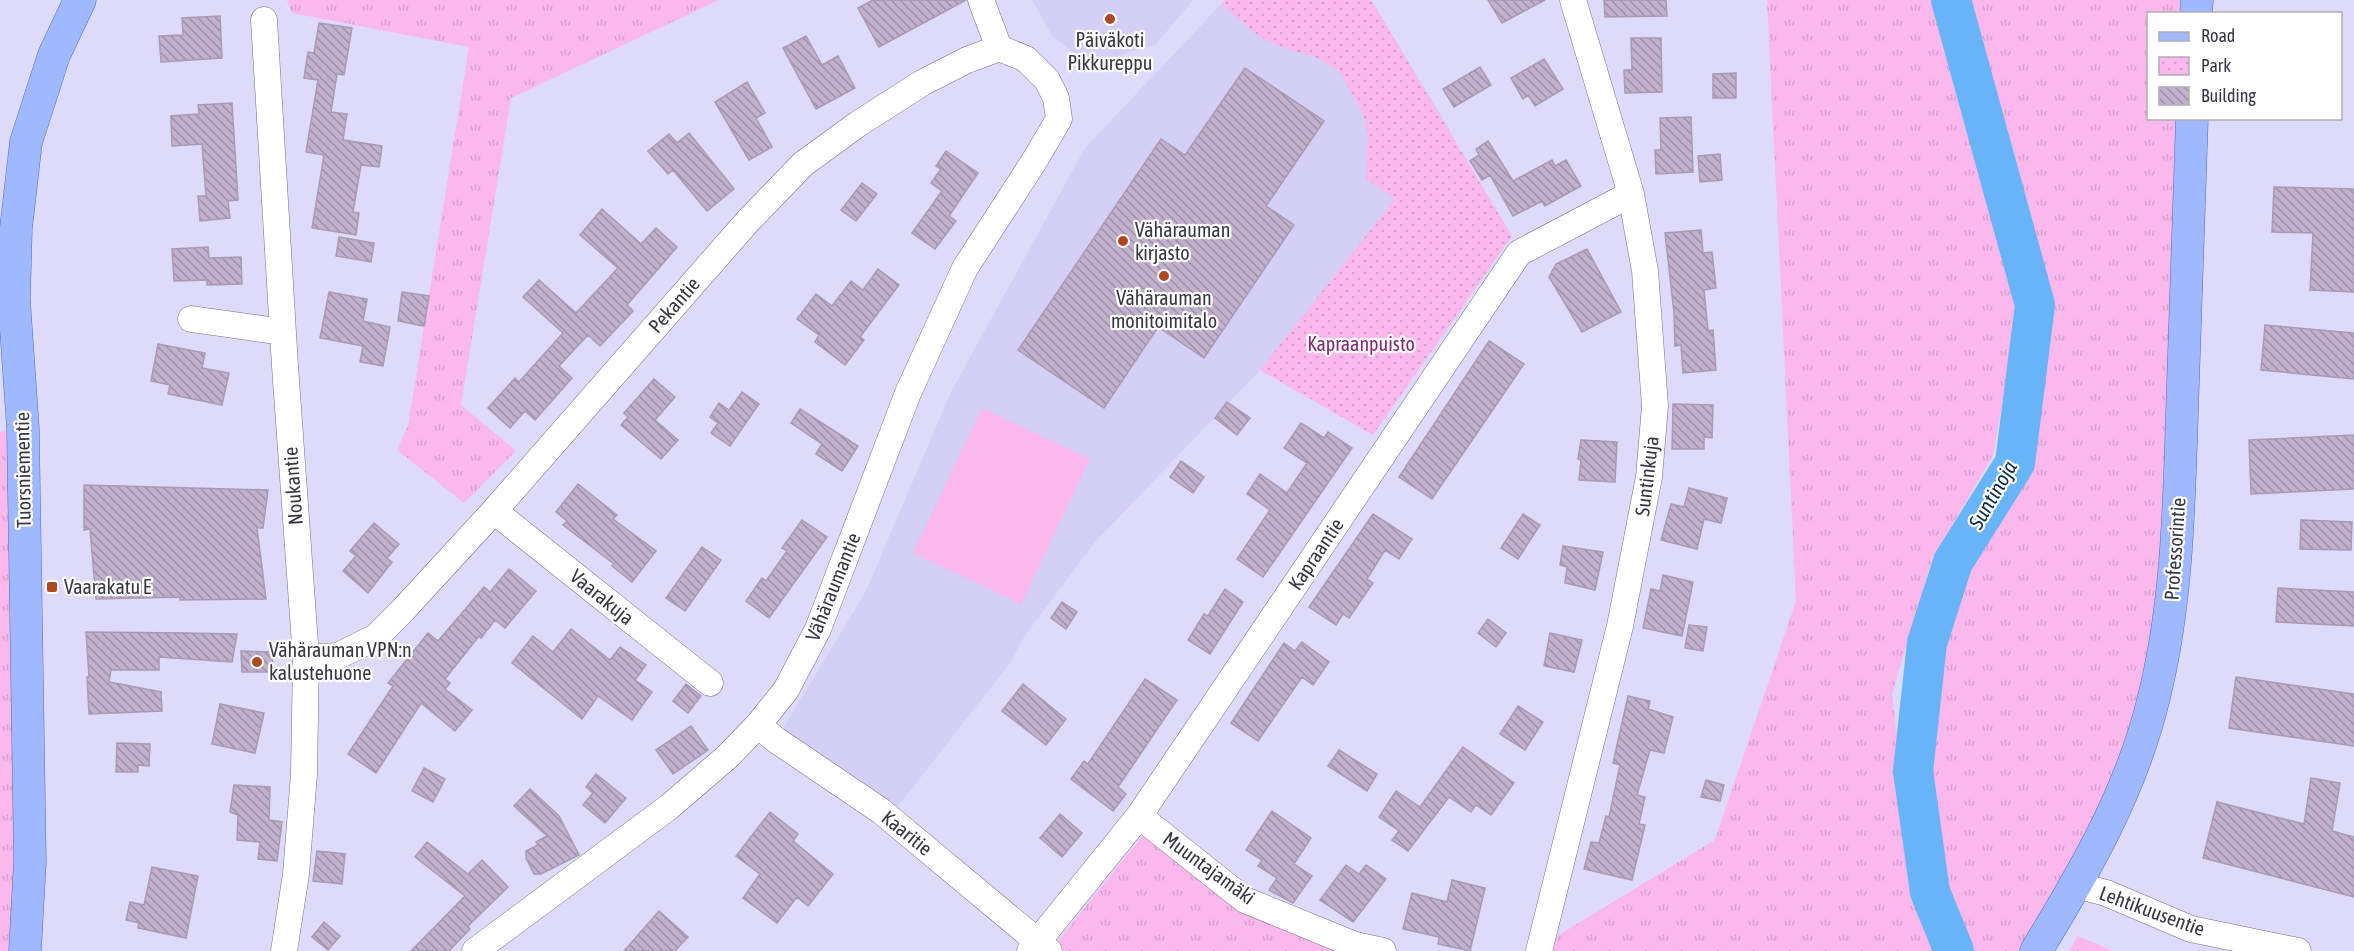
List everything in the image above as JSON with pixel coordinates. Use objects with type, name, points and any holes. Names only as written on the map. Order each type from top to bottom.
[{"type":"main road","name":"Tuorsniementie","points":[[25,951],[30,861],[23,441],[7,284],[26,142],[54,55],[80,0]]},
{"type":"main road","name":"Professorintie","points":[[2036,951],[2103,836],[2130,775],[2154,698],[2169,620],[2178,518],[2192,120]]},
{"type":"street","points":[[981,0],[999,48]]},
{"type":"street","name":"Suntinkuja","points":[[1539,951],[1620,626],[1649,477],[1655,406],[1645,271],[1632,194],[1573,0]]},
{"type":"street","name":"Noukantie","points":[[264,20],[306,658],[304,774],[296,874],[285,951]]},
{"type":"street","name":"Vähäraumantie","points":[[475,951],[669,807],[727,757],[758,725],[786,690],[818,629],[908,393],[965,268],[1059,119],[1056,98],[1047,80],[1026,59],[999,48]]},
{"type":"street","name":"Pekantie","points":[[306,658],[338,656],[376,637],[404,610],[747,222],[803,164],[858,124],[922,83],[967,60],[999,48]]},
{"type":"street","name":"Kapraantie","points":[[1040,948],[1139,816],[1519,253],[1632,194]]},
{"type":"street","points":[[191,320],[283,332]]},
{"type":"street","name":"Vaarakuja","points":[[494,510],[710,683]]},
{"type":"street","name":"Kaaritie","points":[[758,725],[776,740],[881,811],[1040,948]]},
{"type":"street","name":"Muuntajamäki","points":[[1139,816],[1245,900],[1355,945],[1383,951]]},
{"type":"street","name":"Lehtikuusentie","points":[[2076,885],[2106,893],[2191,929],[2298,951]]},
{"type":"shaded area","name":"Päiväkoti Pikkureppu","points":[[1032,0],[1193,0],[1155,45],[1111,58],[1078,56],[1053,37]]},
{"type":"shaded area","points":[[1225,0],[1371,0],[1450,130],[1260,370],[1095,542],[1024,637],[1010,663],[889,818],[776,740],[866,591],[951,392],[1085,148]]},
{"type":"green space","points":[[287,0],[719,0],[511,98],[461,405],[516,451],[464,503],[397,450],[408,426],[469,47],[292,13]]},
{"type":"green space","name":"Kapraanpuisto","points":[[1225,0],[1371,0],[1512,236],[1373,435],[1260,370],[1395,199],[1366,179],[1368,138],[1364,116],[1340,72],[1315,57],[1275,45],[1257,35],[1221,4]]},
{"type":"green space","points":[[1767,0],[1941,0],[2019,309],[1993,455],[1932,559],[1892,694],[1914,879],[1944,951],[1553,951],[1557,936],[1715,840],[1796,601]]},
{"type":"green space","points":[[1951,0],[2192,0],[2193,12],[2147,12],[2147,120],[2192,120],[2154,698],[2036,951],[1959,951],[1913,771],[1927,643],[1953,562],[2015,463],[2035,305]]},
{"type":"green space","points":[[982,408],[1090,459],[1021,604],[913,553]]},
{"type":"green space","points":[[23,429],[19,951],[0,951],[0,432]]},
{"type":"green space","points":[[1151,825],[1346,951],[1050,951]]},
{"type":"green space","points":[[2078,936],[2113,951],[2069,951]]},
{"type":"building","points":[[873,0],[966,0],[879,47],[858,8]]},
{"type":"building","points":[[1488,0],[1545,0],[1502,23]]},
{"type":"building","points":[[1604,0],[1666,0],[1667,16],[1605,17]]},
{"type":"building","points":[[220,16],[222,58],[161,62],[159,36],[183,35],[182,18]]},
{"type":"building","points":[[319,23],[352,28],[344,75],[337,74],[331,112],[347,114],[343,140],[382,146],[379,167],[361,165],[353,212],[359,213],[356,235],[312,228],[324,155],[306,152],[318,80],[304,78],[308,52],[314,53]]},
{"type":"building","points":[[806,36],[822,65],[838,56],[855,88],[816,109],[783,48]]},
{"type":"building","points":[[1631,38],[1661,38],[1662,92],[1625,93],[1624,70],[1632,70]]},
{"type":"building","points":[[1544,59],[1563,89],[1535,106],[1528,95],[1523,99],[1511,78]]},
{"type":"building","points":[[1480,67],[1491,85],[1454,107],[1443,89]]},
{"type":"building","name":"Vähärauman monitoimitalo","points":[[1245,68],[1324,121],[1266,206],[1294,225],[1204,358],[1158,327],[1104,408],[1018,350],[1161,139],[1185,155]]},
{"type":"building","points":[[1736,73],[1736,98],[1713,98],[1713,74]]},
{"type":"building","points":[[747,82],[765,113],[756,118],[772,147],[749,160],[715,102]]},
{"type":"building","points":[[232,103],[238,200],[228,201],[230,218],[200,221],[198,196],[206,196],[202,144],[172,146],[171,116],[199,114],[198,105]]},
{"type":"building","points":[[1691,117],[1693,172],[1656,174],[1655,150],[1661,150],[1660,118]]},
{"type":"building","points":[[689,133],[734,189],[707,211],[673,170],[668,174],[648,151],[669,134],[677,143]]},
{"type":"building","points":[[1488,141],[1513,181],[1552,160],[1555,166],[1566,160],[1581,186],[1545,206],[1542,201],[1513,216],[1490,175],[1482,180],[1470,161],[1479,155],[1476,149]]},
{"type":"building","points":[[946,151],[978,173],[949,216],[956,221],[935,249],[912,233],[942,191],[931,183],[941,169],[936,166]]},
{"type":"building","points":[[1720,154],[1722,180],[1700,182],[1698,156]]},
{"type":"building","points":[[862,183],[877,194],[856,221],[841,210]]},
{"type":"building","points":[[2274,187],[2354,189],[2354,292],[2310,290],[2313,233],[2272,232]]},
{"type":"building","points":[[602,209],[641,244],[656,228],[677,247],[627,305],[633,311],[600,346],[588,335],[559,366],[572,378],[535,420],[525,411],[510,428],[488,408],[515,378],[519,382],[563,333],[523,297],[539,280],[576,313],[618,268],[580,235]]},
{"type":"building","points":[[1701,230],[1703,253],[1712,252],[1716,288],[1704,290],[1708,331],[1713,330],[1716,370],[1683,373],[1681,345],[1675,346],[1674,313],[1665,233]]},
{"type":"building","points":[[339,237],[374,243],[371,262],[336,256]]},
{"type":"building","points":[[208,247],[209,258],[241,257],[242,284],[207,285],[207,280],[174,281],[172,249]]},
{"type":"building","points":[[1587,249],[1621,312],[1582,332],[1549,277],[1556,264]]},
{"type":"building","points":[[878,269],[899,285],[860,337],[864,340],[845,365],[815,342],[819,335],[797,319],[816,294],[832,306],[851,281],[863,290]]},
{"type":"building","points":[[329,292],[367,299],[363,321],[390,327],[383,366],[360,362],[363,346],[320,338]]},
{"type":"building","points":[[402,292],[429,296],[424,326],[398,321]]},
{"type":"building","points":[[2265,325],[2354,333],[2354,379],[2261,370]]},
{"type":"building","points":[[1489,341],[1524,364],[1432,499],[1399,477]]},
{"type":"building","points":[[158,344],[205,353],[202,368],[229,373],[222,405],[168,394],[170,385],[151,381]]},
{"type":"building","points":[[654,379],[675,397],[655,420],[678,440],[661,459],[621,425],[628,417],[624,413]]},
{"type":"building","points":[[742,392],[759,404],[730,446],[711,433],[718,423],[710,417],[719,403],[729,410]]},
{"type":"building","points":[[1227,402],[1250,418],[1237,435],[1215,418]]},
{"type":"building","points":[[1673,404],[1713,405],[1712,438],[1704,437],[1704,449],[1672,449]]},
{"type":"building","points":[[800,409],[858,446],[842,471],[816,454],[822,444],[791,423]]},
{"type":"building","points":[[1301,423],[1324,438],[1328,432],[1352,448],[1263,577],[1237,559],[1270,510],[1247,494],[1260,474],[1287,493],[1307,463],[1284,448]]},
{"type":"building","points":[[2354,435],[2354,489],[2251,494],[2249,440]]},
{"type":"building","points":[[1581,440],[1617,442],[1615,482],[1579,480],[1581,460],[1578,459]]},
{"type":"building","points":[[1181,461],[1204,477],[1193,493],[1170,477]]},
{"type":"building","points":[[578,484],[617,515],[613,519],[656,551],[632,582],[612,566],[614,564],[563,525],[567,521],[556,512]]},
{"type":"building","points":[[84,485],[268,490],[263,528],[257,528],[266,599],[180,600],[180,597],[96,599],[90,529],[84,530]]},
{"type":"building","points":[[1689,488],[1727,498],[1721,523],[1704,519],[1697,549],[1661,540],[1671,504],[1684,507]]},
{"type":"building","points":[[1373,514],[1412,539],[1399,559],[1385,550],[1367,579],[1373,583],[1349,618],[1343,614],[1336,625],[1309,607]]},
{"type":"building","points":[[1523,514],[1540,525],[1518,559],[1501,548]]},
{"type":"building","points":[[802,520],[827,537],[769,618],[746,601],[762,578],[766,581],[787,551],[782,548]]},
{"type":"building","points":[[2301,520],[2352,522],[2351,550],[2300,549]]},
{"type":"building","points":[[374,523],[399,544],[387,558],[392,562],[368,593],[343,571],[356,556],[350,551]]},
{"type":"building","points":[[1563,546],[1603,552],[1595,590],[1565,583],[1567,567],[1560,565]]},
{"type":"building","points":[[702,547],[721,560],[685,611],[666,598]]},
{"type":"building","points":[[509,569],[536,591],[505,628],[495,620],[481,638],[479,636],[445,679],[450,683],[445,689],[472,710],[455,731],[421,703],[376,773],[348,754],[393,686],[388,683],[428,633],[438,641],[484,587],[490,592]]},
{"type":"building","points":[[1663,575],[1693,582],[1682,636],[1643,628],[1651,589],[1660,591]]},
{"type":"building","points":[[2278,588],[2354,592],[2354,626],[2276,622]]},
{"type":"building","points":[[1225,589],[1243,602],[1210,654],[1188,640],[1204,614],[1208,616]]},
{"type":"building","points":[[1062,602],[1077,612],[1066,629],[1051,618]]},
{"type":"building","points":[[1488,619],[1506,633],[1496,647],[1478,633]]},
{"type":"building","points":[[1689,625],[1707,627],[1703,651],[1685,648]]},
{"type":"building","points":[[571,629],[610,660],[620,647],[646,665],[635,680],[652,692],[632,720],[598,696],[582,719],[512,663],[533,636],[553,652]]},
{"type":"building","points":[[86,632],[237,634],[232,662],[159,657],[159,670],[111,670],[109,682],[161,692],[162,711],[89,714]]},
{"type":"building","points":[[1550,633],[1582,640],[1574,672],[1544,666]]},
{"type":"building","points":[[1302,642],[1329,662],[1313,685],[1302,677],[1258,741],[1231,723],[1284,643],[1295,651]]},
{"type":"building","name":"Vähärauman VPN:n kalustehuone","points":[[241,651],[272,652],[273,672],[242,672]]},
{"type":"building","points":[[2236,677],[2354,694],[2354,746],[2229,728]]},
{"type":"building","points":[[1145,679],[1177,700],[1118,787],[1126,794],[1113,811],[1071,779],[1084,761],[1088,764]]},
{"type":"building","points":[[686,684],[701,696],[688,713],[673,701]]},
{"type":"building","points":[[1023,684],[1066,719],[1046,745],[1002,711]]},
{"type":"building","points":[[1628,696],[1650,701],[1648,709],[1673,717],[1664,753],[1650,750],[1637,795],[1645,797],[1639,824],[1645,825],[1632,880],[1584,869],[1591,842],[1599,843],[1606,816],[1609,817],[1620,765],[1613,763]]},
{"type":"building","points":[[220,704],[264,713],[255,753],[212,744]]},
{"type":"building","points":[[1518,706],[1543,722],[1525,750],[1500,734]]},
{"type":"building","points":[[691,726],[708,750],[673,774],[656,750]]},
{"type":"building","points":[[117,743],[150,744],[149,766],[138,765],[138,772],[116,772]]},
{"type":"building","points":[[1463,747],[1514,783],[1491,815],[1476,805],[1471,812],[1449,797],[1408,851],[1392,840],[1399,831],[1379,817],[1396,791],[1420,807]]},
{"type":"building","points":[[1339,750],[1377,774],[1367,791],[1328,766]]},
{"type":"building","points":[[424,768],[445,779],[433,802],[412,791]]},
{"type":"building","points":[[596,774],[626,798],[605,823],[583,805],[593,793],[586,787]]},
{"type":"building","points":[[2311,778],[2340,783],[2332,831],[2354,837],[2354,897],[2203,858],[2217,802],[2304,824]]},
{"type":"building","points":[[1706,780],[1724,785],[1720,801],[1701,797]]},
{"type":"building","points":[[234,785],[270,787],[269,820],[282,822],[277,861],[258,859],[260,842],[237,840],[238,815],[230,812]]},
{"type":"building","points":[[530,789],[559,816],[579,855],[541,874],[534,874],[526,858],[526,851],[538,845],[536,842],[547,836],[514,806]]},
{"type":"building","points":[[1272,811],[1311,838],[1294,864],[1312,876],[1293,903],[1269,890],[1277,878],[1258,866],[1262,860],[1246,850]]},
{"type":"building","points":[[770,812],[798,834],[793,841],[833,874],[808,906],[797,897],[777,923],[743,898],[760,874],[736,856]]},
{"type":"building","points":[[1060,814],[1082,833],[1062,857],[1040,838]]},
{"type":"building","points":[[427,842],[468,874],[482,860],[508,887],[468,926],[470,929],[449,951],[411,951],[465,896],[415,857]]},
{"type":"building","points":[[317,851],[345,854],[342,884],[313,881]]},
{"type":"building","points":[[1346,865],[1359,874],[1366,865],[1386,879],[1353,922],[1320,900]]},
{"type":"building","points":[[152,867],[198,876],[186,938],[138,928],[139,923],[126,920],[130,902],[144,905]]},
{"type":"building","points":[[1452,880],[1485,888],[1470,951],[1438,944],[1439,937],[1403,929],[1412,893],[1447,902]]},
{"type":"building","points":[[659,911],[688,937],[675,951],[624,951]]},
{"type":"building","points":[[324,922],[340,936],[328,950],[312,937]]},
{"type":"waterway","name":"Suntinoja","points":[[1951,0],[2035,305],[2015,463],[1953,562],[1927,643],[1913,771],[1930,892],[1954,951]]},
{"type":"place","name":"Päiväkoti Pikkureppu","points":[[1110,19]]},
{"type":"place","name":"Vähärauman kirjasto","points":[[1123,241]]},
{"type":"place","name":"Vähärauman monitoimitalo","points":[[1164,276]]},
{"type":"place","name":"Vaarakatu E","points":[[52,587]]},
{"type":"place","name":"Vähärauman VPN:n kalustehuone","points":[[257,662]]}]
